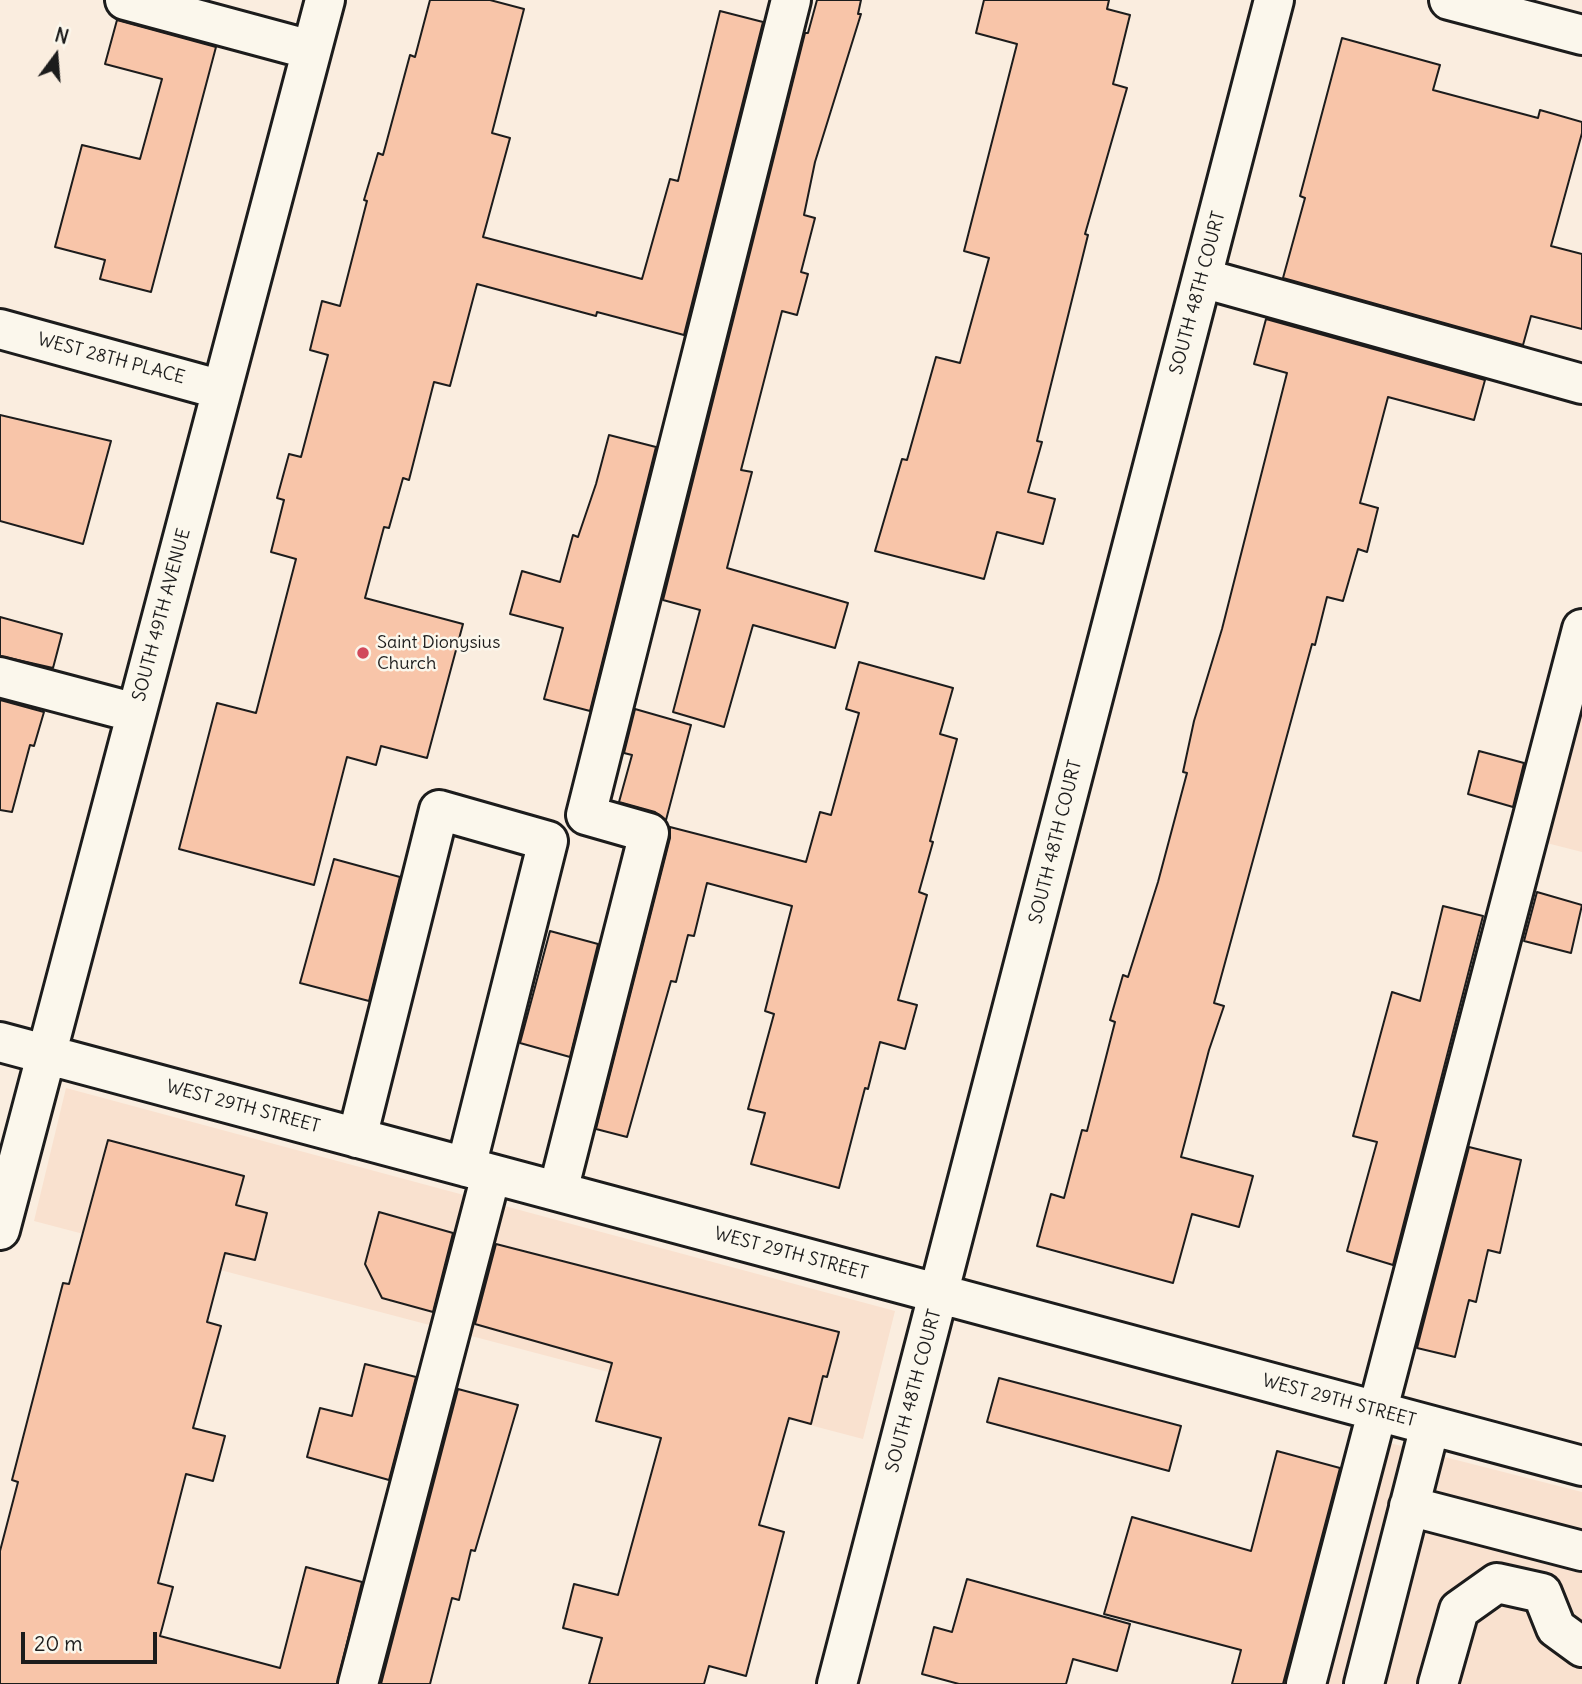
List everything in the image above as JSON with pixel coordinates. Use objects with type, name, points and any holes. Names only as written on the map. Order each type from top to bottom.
[{"type":"street","points":[[125,0],[311,50]]},
{"type":"street","name":"SOUTH 49TH AVENUE","points":[[0,1230],[324,0]]},
{"type":"street","points":[[558,1191],[649,833],[586,815],[791,0]]},
{"type":"street","name":"SOUTH 48TH COURT","points":[[837,1684],[1274,0]]},
{"type":"street","points":[[1449,0],[1582,35]]},
{"type":"street","points":[[1202,278],[1582,384]]},
{"type":"street","name":"WEST 28TH PLACE","points":[[0,329],[222,390]]},
{"type":"street","points":[[1306,1684],[1582,629]]},
{"type":"street","points":[[0,677],[136,713]]},
{"type":"street","points":[[357,1138],[439,810],[548,841],[479,1171],[358,1684]]},
{"type":"street","name":"WEST 29TH STREET","points":[[0,1042],[1582,1466]]},
{"type":"street","points":[[1364,1684],[1430,1426]]},
{"type":"street","points":[[1409,1506],[1582,1551]]},
{"type":"street","points":[[1438,1684],[1458,1609],[1497,1583],[1542,1593],[1556,1628],[1582,1647]]},
{"type":"shaded area","points":[[1582,630],[1582,852],[1527,838]]},
{"type":"shaded area","points":[[66,1088],[895,1311],[863,1439],[34,1221]]},
{"type":"shaded area","points":[[1370,1438],[1582,1492],[1582,1684],[1307,1684]]},
{"type":"building","points":[[430,0],[490,0],[524,9],[492,133],[510,138],[483,237],[642,279],[670,179],[678,181],[720,11],[763,22],[684,335],[597,312],[596,316],[477,284],[450,386],[434,382],[409,480],[403,478],[389,528],[384,527],[365,598],[463,624],[427,758],[381,746],[376,765],[347,757],[314,885],[179,849],[217,703],[256,713],[296,559],[271,552],[284,500],[277,498],[289,454],[301,457],[328,355],[310,350],[322,301],[340,306],[367,201],[364,200],[378,153],[383,155],[410,55],[415,57]]},
{"type":"building","points":[[817,0],[861,0],[858,14],[861,14],[815,162],[804,215],[815,218],[801,272],[808,274],[797,315],[782,311],[741,470],[752,472],[727,568],[848,603],[835,648],[753,625],[724,727],[673,712],[700,610],[663,600],[805,33],[808,33]]},
{"type":"building","points":[[984,0],[1109,0],[1107,9],[1130,15],[1113,84],[1127,88],[1085,234],[1088,235],[1037,441],[1042,442],[1028,492],[1055,499],[1043,544],[997,532],[984,579],[875,551],[902,459],[907,460],[936,357],[960,363],[989,258],[964,251],[1017,44],[976,33]]},
{"type":"building","points":[[117,20],[216,47],[151,292],[100,279],[105,260],[55,247],[82,145],[140,159],[162,79],[105,64]]},
{"type":"building","points":[[1342,38],[1440,65],[1433,90],[1538,118],[1540,110],[1582,122],[1582,133],[1551,246],[1582,254],[1582,329],[1531,316],[1523,345],[1283,278],[1305,198],[1300,196]]},
{"type":"building","points":[[1266,319],[1485,380],[1474,420],[1388,397],[1360,503],[1378,508],[1367,552],[1358,549],[1343,601],[1327,597],[1315,645],[1312,644],[1214,1003],[1224,1006],[1209,1050],[1181,1157],[1253,1176],[1239,1227],[1192,1214],[1173,1283],[1037,1246],[1051,1194],[1064,1198],[1082,1130],[1087,1131],[1115,1022],[1110,1020],[1123,975],[1128,977],[1158,882],[1187,773],[1183,772],[1194,721],[1222,629],[1287,373],[1254,364]]},
{"type":"building","points":[[0,415],[111,441],[83,544],[0,521]]},
{"type":"building","points":[[609,435],[656,447],[590,711],[544,699],[563,628],[510,614],[522,571],[560,582],[573,535],[578,537],[596,484]]},
{"type":"building","points":[[0,617],[62,634],[53,668],[0,656]]},
{"type":"building","points":[[859,662],[953,688],[940,734],[957,739],[919,892],[927,895],[898,1000],[917,1005],[905,1049],[880,1042],[839,1188],[751,1164],[765,1113],[748,1109],[774,1014],[765,1011],[792,906],[707,883],[694,936],[688,935],[676,982],[671,981],[627,1137],[596,1129],[670,838],[670,827],[806,862],[820,812],[831,815],[859,713],[846,709]]},
{"type":"building","points":[[0,700],[44,712],[34,746],[30,745],[12,812],[0,810]]},
{"type":"building","points":[[635,709],[691,725],[666,820],[655,812],[619,802],[632,755],[624,753]]},
{"type":"building","points":[[1479,751],[1524,763],[1513,807],[1468,794]]},
{"type":"building","points":[[334,859],[400,877],[369,1001],[300,983]]},
{"type":"building","points":[[1537,892],[1582,905],[1571,953],[1524,941]]},
{"type":"building","points":[[1443,906],[1483,916],[1393,1265],[1347,1251],[1377,1142],[1353,1136],[1392,992],[1420,1001]]},
{"type":"building","points":[[550,931],[598,944],[570,1057],[520,1043]]},
{"type":"building","points":[[108,1140],[244,1176],[236,1205],[267,1213],[255,1260],[225,1253],[207,1322],[221,1326],[193,1428],[225,1436],[213,1481],[186,1474],[158,1583],[173,1587],[160,1636],[280,1668],[306,1567],[362,1582],[337,1684],[0,1684],[0,1551],[18,1482],[12,1480],[63,1283],[69,1284]]},
{"type":"building","points":[[1469,1147],[1521,1160],[1500,1253],[1488,1250],[1476,1302],[1469,1300],[1455,1357],[1417,1348]]},
{"type":"building","points":[[379,1212],[453,1233],[433,1312],[382,1298],[365,1264]]},
{"type":"building","points":[[496,1244],[839,1332],[827,1377],[823,1376],[811,1424],[789,1418],[759,1525],[784,1532],[746,1676],[709,1666],[704,1684],[589,1684],[602,1638],[563,1628],[574,1584],[618,1595],[661,1438],[596,1421],[612,1363],[475,1324]]},
{"type":"building","points":[[365,1364],[416,1377],[389,1480],[307,1457],[320,1408],[352,1416]]},
{"type":"building","points":[[999,1378],[1181,1426],[1169,1471],[987,1422]]},
{"type":"building","points":[[458,1389],[518,1405],[475,1551],[471,1550],[459,1600],[452,1598],[430,1684],[381,1684]]},
{"type":"building","points":[[1277,1451],[1340,1468],[1283,1684],[1232,1684],[1241,1650],[1104,1614],[1132,1517],[1251,1551]]},
{"type":"building","points":[[967,1579],[1130,1624],[1117,1671],[1073,1659],[1066,1684],[959,1684],[922,1674],[934,1627],[952,1632]]},
{"type":"place","name":"Saint Dionysius Church","points":[[363,653]]}]
